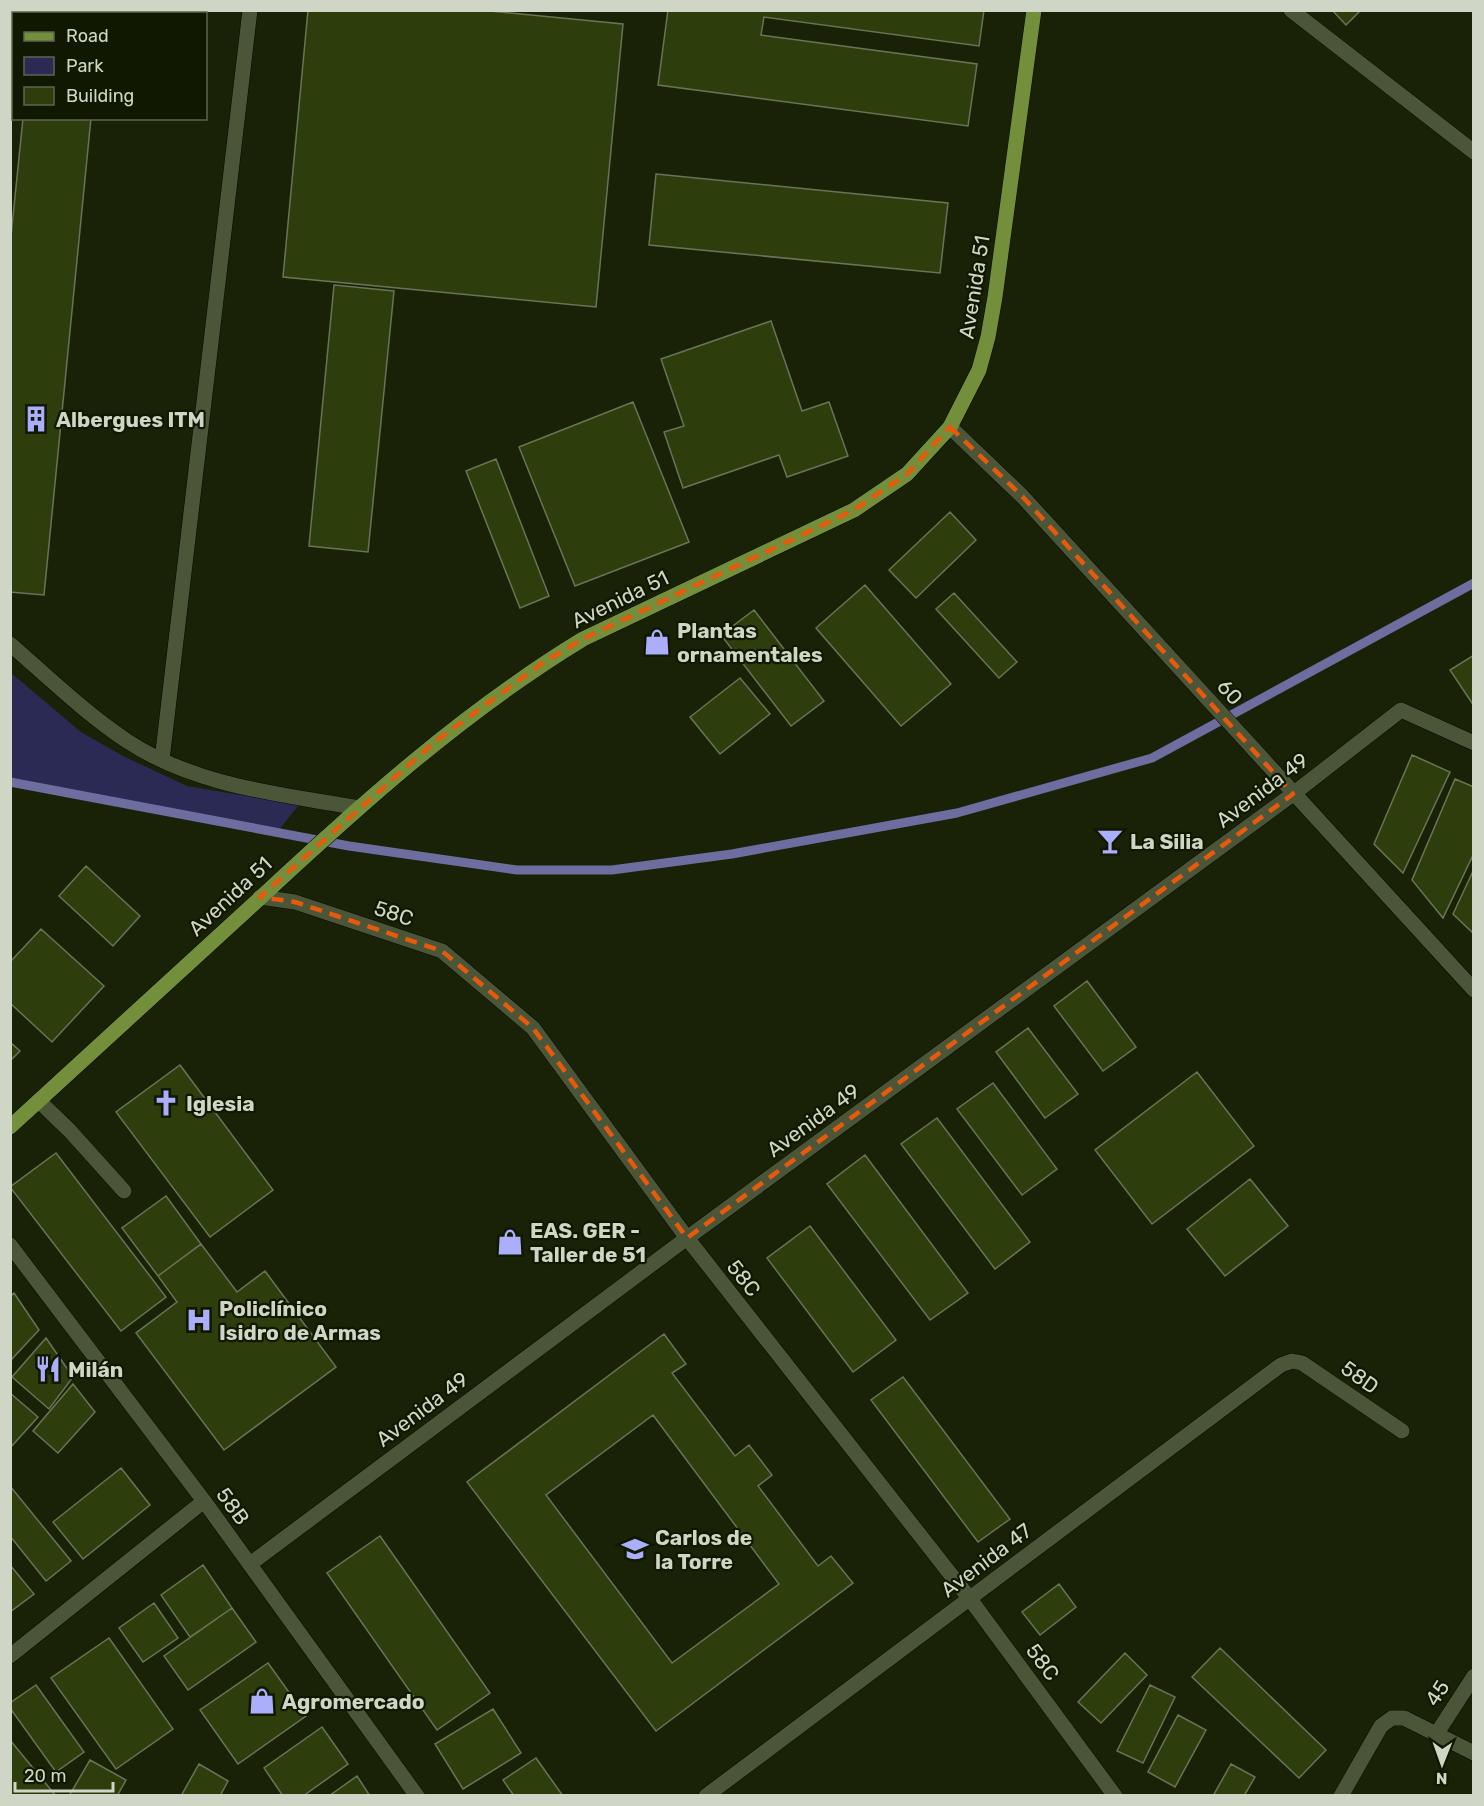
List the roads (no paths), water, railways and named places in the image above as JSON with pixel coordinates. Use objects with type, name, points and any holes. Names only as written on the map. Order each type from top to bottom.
[{"type":"main road","name":"Avenida 51","points":[[10,1127],[289,869],[436,741],[544,662],[583,639],[854,510],[907,474],[950,428],[979,370],[988,337],[1034,10]]},
{"type":"street","points":[[162,760],[250,10]]},
{"type":"street","points":[[1292,10],[1473,152]]},
{"type":"street","name":"60","points":[[950,428],[1022,496],[1473,990]]},
{"type":"street","points":[[10,644],[93,716],[127,741],[162,760],[204,778],[358,808]]},
{"type":"street","name":"Avenida 49","points":[[250,1564],[687,1238],[1293,794],[1401,710],[1473,743]]},
{"type":"street","name":"58C","points":[[260,897],[295,902],[442,951],[533,1028],[687,1238],[970,1599],[1115,1796]]},
{"type":"street","points":[[39,1101],[70,1131],[124,1191]]},
{"type":"street","name":"58B","points":[[10,1245],[204,1501],[417,1796]]},
{"type":"street","name":"Avenida 47","points":[[706,1796],[1281,1365],[1292,1361]]},
{"type":"street","name":"58D","points":[[1292,1361],[1302,1363],[1402,1431]]},
{"type":"street","points":[[10,1656],[204,1501]]},
{"type":"street","name":"45","points":[[1437,1733],[1473,1676]]},
{"type":"street","points":[[1341,1796],[1381,1726],[1392,1718],[1404,1718],[1473,1753]]},
{"type":"waterway","points":[[10,782],[349,846],[517,870],[612,870],[732,854],[957,813],[1152,758],[1474,583]]},
{"type":"place","name":"Albergues ITM","points":[[36,419]]},
{"type":"place","name":"Plantas ornamentales","points":[[657,642]]},
{"type":"place","name":"La Silia","points":[[1110,841]]},
{"type":"place","name":"Iglesia","points":[[166,1103]]},
{"type":"place","name":"EAS. GER - Taller de 51","points":[[510,1242]]},
{"type":"place","name":"Policlínico Isidro de Armas","points":[[199,1320]]},
{"type":"place","name":"Milán","points":[[48,1369]]},
{"type":"place","name":"Carlos de la Torre","points":[[635,1549]]},
{"type":"place","name":"Agromercado","points":[[262,1701]]}]
